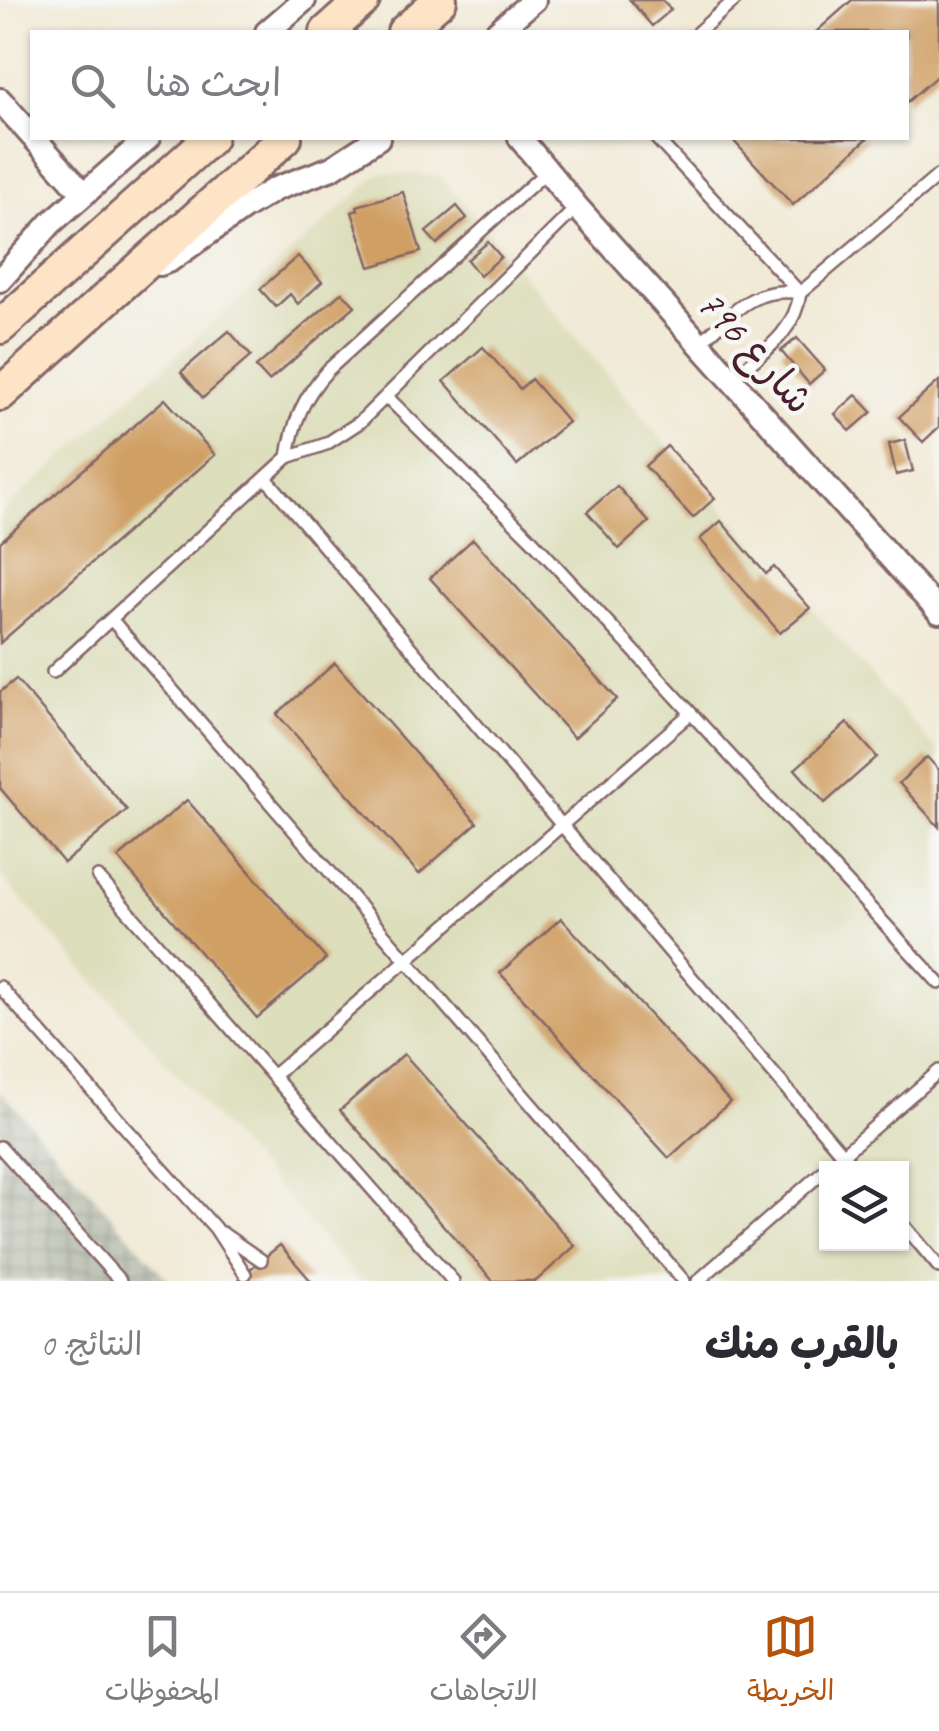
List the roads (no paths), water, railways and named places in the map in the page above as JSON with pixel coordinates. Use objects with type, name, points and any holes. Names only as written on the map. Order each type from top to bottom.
[{"type":"main road","points":[[328,30],[362,0]]},
{"type":"main road","points":[[406,30],[440,0]]},
{"type":"main road","points":[[0,327],[208,140]]},
{"type":"main road","points":[[0,394],[283,140]]},
{"type":"street","points":[[269,30],[304,0]]},
{"type":"street","points":[[499,30],[534,0]]},
{"type":"street","points":[[0,100],[30,134]]},
{"type":"street","points":[[36,140],[84,194]]},
{"type":"street","points":[[0,280],[51,223],[146,140]]},
{"type":"street","points":[[129,278],[170,260],[275,189],[332,168],[375,140]]},
{"type":"street","name":"شارع 796","points":[[522,140],[939,612]]},
{"type":"lane","points":[[700,30],[735,0]]},
{"type":"lane","points":[[658,140],[800,293]]},
{"type":"lane","points":[[288,458],[304,401],[328,370],[546,171]]},
{"type":"lane","points":[[732,379],[794,320],[800,293],[939,175]]},
{"type":"lane","points":[[54,672],[288,458],[317,448],[360,422],[577,207]]},
{"type":"lane","points":[[700,343],[753,297],[782,290],[800,293]]},
{"type":"lane","points":[[387,396],[531,539],[939,983]]},
{"type":"lane","points":[[266,478],[848,1161]]},
{"type":"lane","points":[[111,619],[684,1281]]},
{"type":"lane","points":[[273,1076],[691,713]]},
{"type":"lane","points":[[98,876],[452,1281]]},
{"type":"lane","points":[[0,988],[215,1228],[245,1274]]},
{"type":"lane","points":[[836,1161],[939,1072]]},
{"type":"lane","points":[[0,1147],[120,1281]]},
{"type":"lane","points":[[698,1281],[819,1176]]},
{"type":"lane","points":[[215,1228],[261,1260]]},
{"type":"lane","points":[[909,1231],[939,1266]]}]
